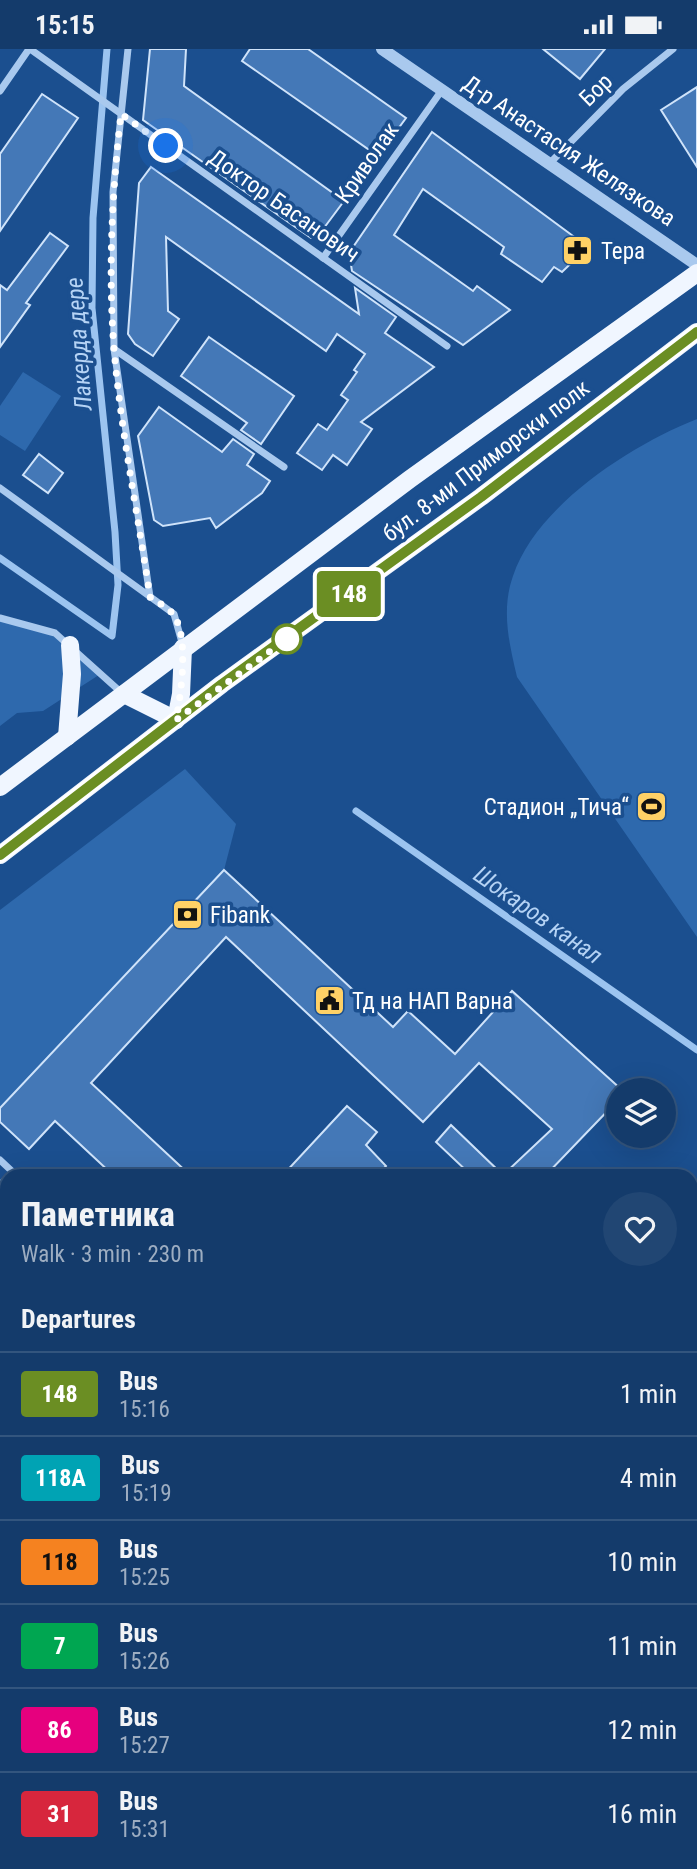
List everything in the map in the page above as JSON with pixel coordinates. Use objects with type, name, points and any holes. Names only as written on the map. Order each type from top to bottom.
[{"type":"main road","name":"бул. 8-ми Приморски полк","points":[[0,787],[410,479],[697,273]]},
{"type":"main road","name":"бул. 8-ми Приморски полк","points":[[0,855],[176,720],[481,497],[697,333]]},
{"type":"main road","points":[[67,737],[72,684],[70,645]]},
{"type":"main road","points":[[124,694],[176,720],[181,694],[183,648]]},
{"type":"street","points":[[0,91],[29,49]]},
{"type":"street","name":"Доктор Басанович","points":[[29,49],[447,346]]},
{"type":"street","points":[[128,49],[113,192],[114,349],[150,597]]},
{"type":"street","name":"Д-р Анастасия Желязкова","points":[[382,49],[697,265]]},
{"type":"street","name":"Бор","points":[[550,163],[623,89],[673,49]]},
{"type":"street","name":"Криволак","points":[[323,258],[442,90]]},
{"type":"street","points":[[114,349],[284,467]]},
{"type":"street","points":[[0,488],[174,614],[183,648]]},
{"type":"street","points":[[0,618],[55,633],[124,694]]},
{"type":"shaded area","points":[[23,372],[61,396],[25,451],[0,435],[0,406]]},
{"type":"shaded area","name":"Стадион „Тича“","points":[[697,419],[697,937],[517,677],[509,639],[507,601],[513,576],[525,550],[564,502],[616,462],[671,430]]},
{"type":"shaded area","points":[[0,619],[55,633],[102,673],[43,711],[17,713],[0,726]]},
{"type":"shaded area","points":[[185,769],[236,824],[224,870],[0,1107],[0,910]]},
{"type":"building","points":[[150,49],[186,49],[184,86],[344,201],[318,236],[311,238],[143,120]]},
{"type":"building","points":[[250,49],[308,49],[406,118],[378,156],[242,61]]},
{"type":"building","points":[[543,49],[605,49],[580,79]]},
{"type":"building","points":[[697,87],[697,167],[661,110]]},
{"type":"building","points":[[42,94],[78,118],[0,231],[0,154]]},
{"type":"building","points":[[432,132],[588,247],[562,272],[554,267],[542,282],[501,254],[504,247],[423,189],[394,235],[473,291],[477,286],[510,310],[463,345],[352,271],[349,253]]},
{"type":"building","points":[[151,167],[359,314],[355,288],[396,317],[385,333],[434,367],[361,422],[372,429],[347,465],[333,455],[322,470],[297,453],[318,424],[327,430],[348,400],[341,395],[357,372],[354,370],[365,354],[337,334],[326,351],[166,237],[168,311],[179,319],[153,356],[135,344],[128,334],[139,183]]},
{"type":"building","points":[[50,233],[68,246],[26,303],[30,305],[0,347],[0,285],[7,290]]},
{"type":"building","points":[[209,337],[294,396],[261,444],[241,430],[247,423],[181,376]]},
{"type":"building","points":[[159,407],[222,452],[233,439],[254,454],[247,465],[270,481],[262,493],[216,528],[210,518],[163,526],[154,520],[138,436]]},
{"type":"building","points":[[39,454],[63,473],[48,493],[23,475]]},
{"type":"building","points":[[224,870],[393,1027],[408,1011],[455,1054],[512,991],[609,1078],[606,1078],[606,1112],[552,1169],[509,1169],[552,1129],[479,1063],[423,1122],[226,937],[91,1083],[183,1169],[106,1169],[55,1121],[29,1149],[0,1122],[0,1108]]},
{"type":"building","points":[[347,1106],[377,1132],[366,1145],[386,1166],[383,1169],[288,1169]]},
{"type":"building","points":[[451,1125],[497,1169],[465,1169],[436,1142]]},
{"type":"waterway","name":"Лакерда дере","points":[[0,558],[112,636],[118,585],[115,532],[92,308],[93,218],[107,49]]},
{"type":"waterway","name":"Шокаров канал","points":[[356,811],[697,1050]]},
{"type":"bus line","name":"148","points":[[0,855],[222,684],[300,631],[481,497],[697,332]]},
{"type":"place","name":"Тера","points":[[578,251]]},
{"type":"place","name":"Стадион „Тича“","points":[[652,807]]},
{"type":"place","name":"Fibank","points":[[187,915]]},
{"type":"place","name":"Тд на НАП Варна","points":[[329,1001]]},
{"type":"route","points":[[166,146],[121,114],[113,192],[112,279],[114,349],[150,597],[174,614],[183,648],[181,694],[176,720],[287,639]]}]
